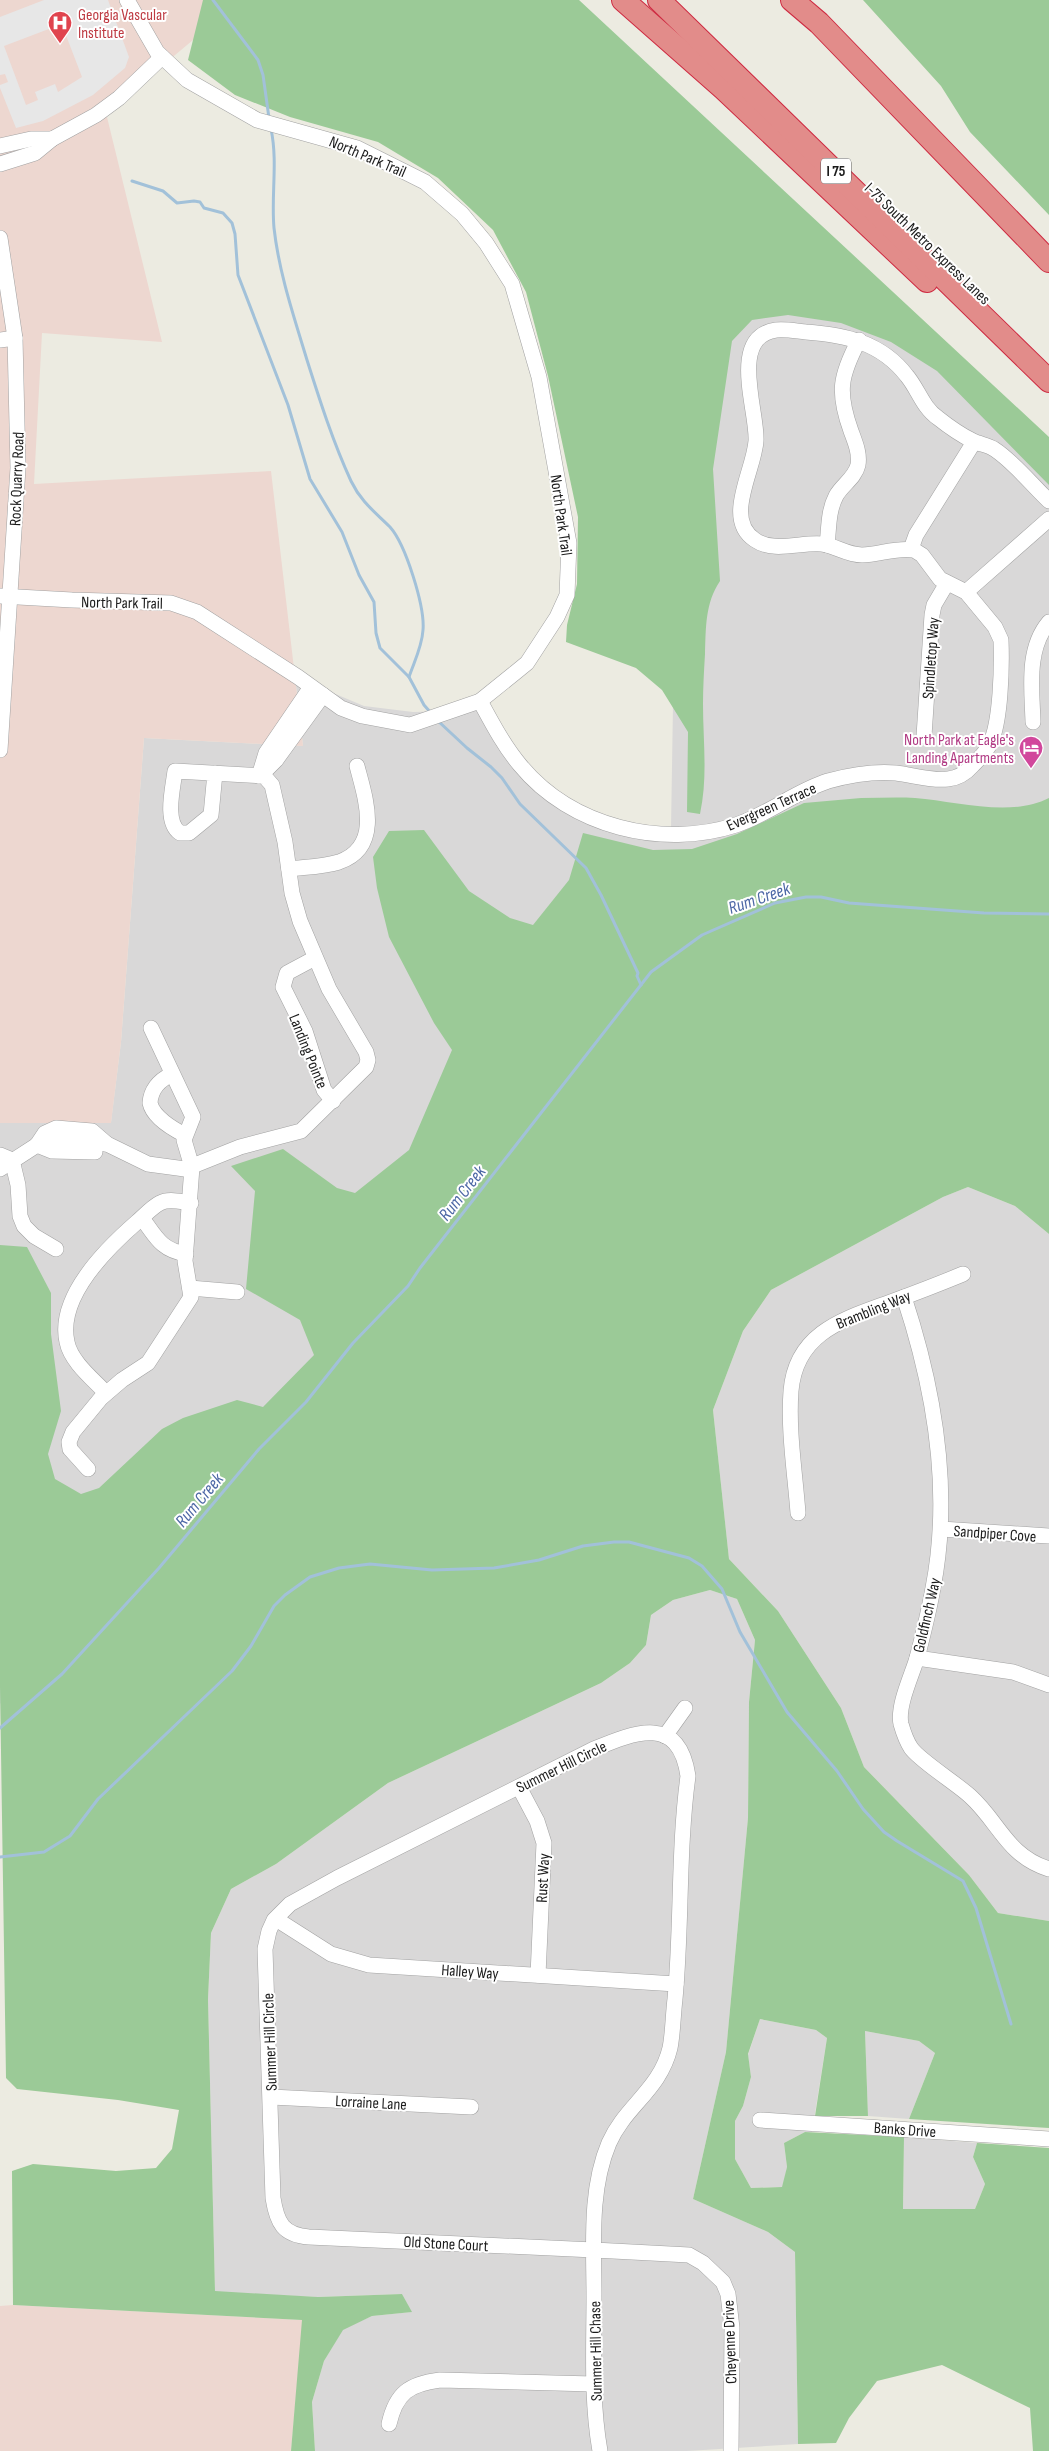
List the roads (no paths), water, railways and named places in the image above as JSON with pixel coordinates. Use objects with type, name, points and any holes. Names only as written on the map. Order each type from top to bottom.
[{"type":"highway","points":[[623,0],[724,89],[814,176],[966,316],[1012,344]]},
{"type":"highway","name":"I 75","points":[[658,0],[1049,381]]},
{"type":"highway","name":"I-75 South Metro Express Lanes","points":[[678,0],[1049,361]]},
{"type":"highway","points":[[792,0],[819,23],[1049,261]]},
{"type":"highway","points":[[802,0],[819,23]]},
{"type":"street","name":"North Park Trail","points":[[6,596],[72,600],[171,602],[197,612],[341,708],[362,716],[410,725],[480,701],[527,663],[557,617],[567,595],[569,543],[539,377],[512,284],[486,242],[462,214],[425,182],[357,148],[257,120],[187,80],[157,52],[127,0]]},
{"type":"street","points":[[0,164],[35,153],[52,139],[107,107],[162,57]]},
{"type":"street","points":[[0,146],[31,139],[52,139]]},
{"type":"street","name":"Rock Quarry Road","points":[[0,238],[18,468],[6,596],[0,750]]},
{"type":"street","points":[[1049,501],[994,449],[974,442],[933,414],[901,370],[884,355],[859,340],[815,333],[775,331],[763,335],[756,343],[749,362],[749,386],[755,420],[756,442],[741,506],[742,524],[749,535],[763,544],[775,546],[827,545],[857,555],[910,549],[922,555],[936,575],[947,583],[966,592],[1049,519]]},
{"type":"street","points":[[827,545],[833,503],[839,492],[851,478],[858,464],[858,450],[844,410],[841,388],[846,366],[859,340]]},
{"type":"street","points":[[910,549],[916,535],[974,442]]},
{"type":"street","name":"Spindletop Way","points":[[924,736],[932,615],[937,600],[947,583]]},
{"type":"street","name":"Evergreen Terrace","points":[[480,701],[520,765],[541,786],[565,804],[587,815],[611,825],[646,833],[683,835],[737,825],[826,782],[850,776],[895,773],[937,780],[955,778],[966,772],[987,749],[996,728],[1001,640],[995,627],[966,592]]},
{"type":"street","points":[[1033,722],[1034,655],[1039,637],[1049,622]]},
{"type":"street","points":[[215,773],[259,776],[266,753],[317,691]]},
{"type":"street","points":[[288,869],[340,861],[350,855],[361,844],[367,831],[369,817],[357,766]]},
{"type":"street","name":"Landing Pointe","points":[[56,1249],[34,1236],[22,1221],[18,1185],[4,1161],[37,1145],[45,1133],[56,1128],[92,1131],[107,1144],[148,1164],[180,1169],[192,1167],[240,1147],[301,1131],[364,1070],[368,1060],[314,958],[294,902],[284,834],[272,785],[266,777],[259,776]]},
{"type":"street","name":"Landing Pointe","points":[[314,958],[287,973],[283,987],[305,1030],[324,1090],[332,1101]]},
{"type":"street","points":[[88,1470],[71,1452],[69,1442],[80,1421],[106,1393],[148,1362],[191,1297],[186,1267],[186,1254],[192,1167],[184,1144],[185,1135],[193,1117],[151,1028]]},
{"type":"street","points":[[172,1074],[163,1078],[155,1087],[150,1098],[150,1106],[164,1121],[185,1135]]},
{"type":"street","points":[[37,1145],[52,1151],[90,1153],[107,1144]]},
{"type":"street","points":[[106,1393],[69,1350],[66,1337],[67,1315],[72,1302],[100,1256],[142,1218],[164,1202],[190,1203]]},
{"type":"street","points":[[142,1218],[170,1251],[186,1254]]},
{"type":"street","name":"Brambling Way","points":[[798,1513],[790,1405],[795,1372],[803,1353],[813,1340],[840,1321],[963,1274]]},
{"type":"street","points":[[190,1288],[237,1292]]},
{"type":"street","name":"Goldfinch Way","points":[[904,1297],[924,1362],[934,1410],[939,1456],[941,1530],[935,1578],[917,1658],[904,1700],[901,1723],[912,1749],[972,1797],[1014,1850],[1034,1864],[1049,1869]]},
{"type":"street","name":"Sandpiper Cove","points":[[941,1530],[1049,1536]]},
{"type":"street","points":[[917,1658],[1013,1672],[1049,1685]]},
{"type":"street","points":[[594,2250],[598,2182],[602,2161],[610,2140],[622,2121],[662,2074],[670,2048],[676,1984],[688,1776],[681,1752],[665,1736],[685,1708]]},
{"type":"street","name":"Summer Hill Circle","points":[[299,2236],[286,2231],[276,2214],[273,2198],[266,1949],[269,1931],[276,1919],[290,1904],[337,1878],[620,1738],[654,1731],[665,1736]]},
{"type":"street","name":"Rust Way","points":[[519,1787],[537,1821],[544,1843],[538,1975]]},
{"type":"street","name":"Halley Way","points":[[276,1919],[320,1948],[362,1964],[676,1984]]},
{"type":"street","name":"Lorraine Lane","points":[[271,2097],[471,2107]]},
{"type":"street","name":"Banks Drive","points":[[760,2120],[1049,2139]]},
{"type":"street","name":"Old Stone Court","points":[[299,2236],[594,2250]]},
{"type":"street","name":"Summer Hill Chase","points":[[594,2250],[593,2384],[600,2451]]},
{"type":"street","name":"Cheyenne Drive","points":[[594,2250],[689,2256],[704,2263],[723,2282],[728,2294],[732,2328],[731,2451]]},
{"type":"street","points":[[390,2424],[393,2407],[402,2395],[412,2386],[424,2382],[440,2380],[593,2384]]},
{"type":"waterway","points":[[213,0],[258,60],[263,75],[269,118]]},
{"type":"waterway","points":[[271,129],[274,154],[273,216],[276,245],[287,295],[307,360],[322,406],[351,481],[364,501],[390,527],[396,536],[408,561],[418,592],[423,630],[409,677]]},
{"type":"waterway","points":[[132,181],[163,191],[177,203],[200,202],[204,208],[223,213],[232,223],[235,234],[238,275],[288,405],[310,479],[342,532],[359,575],[374,602],[376,633],[380,648],[409,677],[424,705],[431,713]]},
{"type":"waterway","points":[[437,720],[491,767],[502,778],[520,804],[586,868],[638,973],[637,976],[641,985]]},
{"type":"waterway","name":"Rum Creek","points":[[0,1728],[62,1674],[159,1568],[259,1449],[306,1402],[353,1343],[408,1286],[420,1268],[651,972],[702,935],[775,903],[806,897],[821,897],[849,903],[984,913],[1049,914]]},
{"type":"waterway","points":[[0,1857],[44,1852],[70,1836],[98,1799],[232,1671],[251,1646],[274,1606],[285,1595],[310,1577],[339,1568],[370,1564],[432,1570],[494,1568],[539,1560],[583,1546],[629,1542],[689,1558],[702,1566],[722,1589],[740,1632],[787,1712],[837,1771],[863,1809],[884,1832],[963,1881],[976,1908],[1011,2024]]},
{"type":"place","name":"Georgia Vascular Institute","points":[[60,44]]},
{"type":"place","name":"North Park at Eagle's Landing Apartments","points":[[1031,769]]}]
